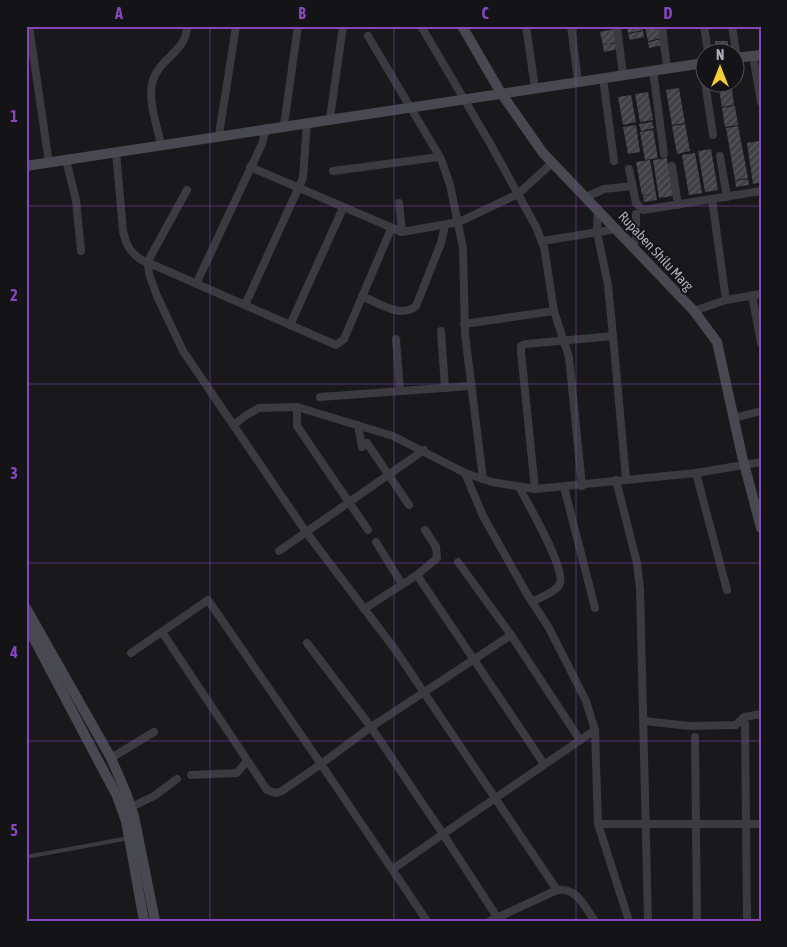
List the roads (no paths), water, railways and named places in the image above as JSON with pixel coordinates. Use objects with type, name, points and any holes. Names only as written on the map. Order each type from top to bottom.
[{"type":"street","points":[[29,26],[49,163]]},
{"type":"street","points":[[161,145],[151,97],[153,79],[157,72],[185,42],[187,26]]},
{"type":"street","points":[[219,135],[236,26]]},
{"type":"street","points":[[284,125],[298,26]]},
{"type":"street","points":[[330,118],[343,26]]},
{"type":"street","points":[[422,26],[518,194],[542,241],[554,311],[569,357],[582,486]]},
{"type":"street","name":"Rupaben Shilu Marg","points":[[462,26],[501,93],[543,153],[694,311],[717,342],[744,466],[761,528]]},
{"type":"street","points":[[526,26],[535,88]]},
{"type":"street","points":[[571,26],[578,81]]},
{"type":"street","points":[[617,26],[623,74]]},
{"type":"street","points":[[662,26],[667,68]]},
{"type":"street","points":[[704,26],[706,42]]},
{"type":"street","points":[[732,26],[734,42]]},
{"type":"street","points":[[368,36],[439,157],[450,184],[463,248],[464,324],[470,386],[483,479]]},
{"type":"street","points":[[744,57],[757,55],[761,102]]},
{"type":"street","points":[[26,165],[694,64]]},
{"type":"street","points":[[653,70],[664,154]]},
{"type":"street","points":[[603,78],[614,161]]},
{"type":"street","points":[[707,92],[713,135]]},
{"type":"street","points":[[245,305],[299,189],[306,168],[307,122]]},
{"type":"street","points":[[196,284],[262,144],[266,128]]},
{"type":"street","points":[[116,152],[126,243],[131,252],[148,263],[330,343],[340,343],[391,229]]},
{"type":"street","points":[[720,156],[727,197]]},
{"type":"street","points":[[334,171],[439,157]]},
{"type":"street","points":[[66,160],[76,200],[81,251]]},
{"type":"street","points":[[250,167],[391,229],[402,232],[459,222],[518,194],[552,163]]},
{"type":"street","points":[[672,166],[678,205]]},
{"type":"street","points":[[629,169],[636,203],[642,210],[761,191]]},
{"type":"street","points":[[586,197],[604,189],[633,186]]},
{"type":"street","points":[[187,190],[148,263],[149,274],[157,296],[183,352],[306,532],[423,691],[557,890]]},
{"type":"street","points":[[712,199],[726,300]]},
{"type":"street","points":[[399,202],[402,232]]},
{"type":"street","points":[[290,325],[343,208]]},
{"type":"street","points":[[598,209],[597,232],[608,285],[626,479]]},
{"type":"street","points":[[633,247],[636,238],[636,214]]},
{"type":"street","points":[[362,296],[399,312],[410,311],[416,306],[441,244],[445,225]]},
{"type":"street","points":[[542,241],[617,229]]},
{"type":"street","points":[[694,311],[726,300],[761,294]]},
{"type":"street","points":[[752,295],[761,343]]},
{"type":"street","points":[[464,324],[554,311]]},
{"type":"street","points":[[440,332],[445,388]]},
{"type":"street","points":[[534,489],[521,346],[613,336]]},
{"type":"street","points":[[396,339],[400,391]]},
{"type":"street","points":[[320,396],[470,386]]},
{"type":"street","points":[[234,425],[259,408],[297,407],[393,436],[424,450],[465,473],[519,488],[582,486],[616,480],[696,473],[761,462]]},
{"type":"street","points":[[297,407],[297,426],[368,530]]},
{"type":"street","points":[[734,418],[761,411]]},
{"type":"street","points":[[358,424],[365,445],[390,474],[409,505]]},
{"type":"street","points":[[278,551],[424,450]]},
{"type":"street","points":[[465,473],[483,516],[565,656],[586,701],[595,730],[598,824],[629,921]]},
{"type":"street","points":[[696,473],[727,590]]},
{"type":"street","points":[[616,480],[637,563],[640,589],[648,921]]},
{"type":"street","points":[[564,487],[595,608]]},
{"type":"street","points":[[519,488],[552,553],[560,576],[558,587],[532,602]]},
{"type":"street","points":[[364,609],[417,575],[437,558],[436,547],[425,530]]},
{"type":"street","points":[[376,542],[402,584]]},
{"type":"street","points":[[458,562],[511,635],[580,740]]},
{"type":"street","points":[[417,575],[544,764]]},
{"type":"street","points":[[131,653],[208,600],[322,764],[427,921]]},
{"type":"street","points":[[26,608],[110,758],[127,809],[155,921]]},
{"type":"street","points":[[26,624],[127,809],[129,838],[144,921]]},
{"type":"street","points":[[162,632],[267,790],[276,793],[322,764],[423,691],[511,635]]},
{"type":"street","points":[[307,643],[371,727],[443,834],[493,919],[565,888],[573,892],[595,921]]},
{"type":"street","points":[[644,721],[690,726],[736,725],[744,717],[761,714]]},
{"type":"street","points":[[745,724],[747,921]]},
{"type":"street","points":[[393,869],[595,730]]},
{"type":"street","points":[[110,758],[154,732]]},
{"type":"street","points":[[694,737],[698,921]]},
{"type":"street","points":[[191,775],[237,773],[247,761]]},
{"type":"street","points":[[127,809],[154,796],[177,779]]},
{"type":"street","points":[[598,824],[761,824]]},
{"type":"lane","points":[[26,857],[129,838]]}]
